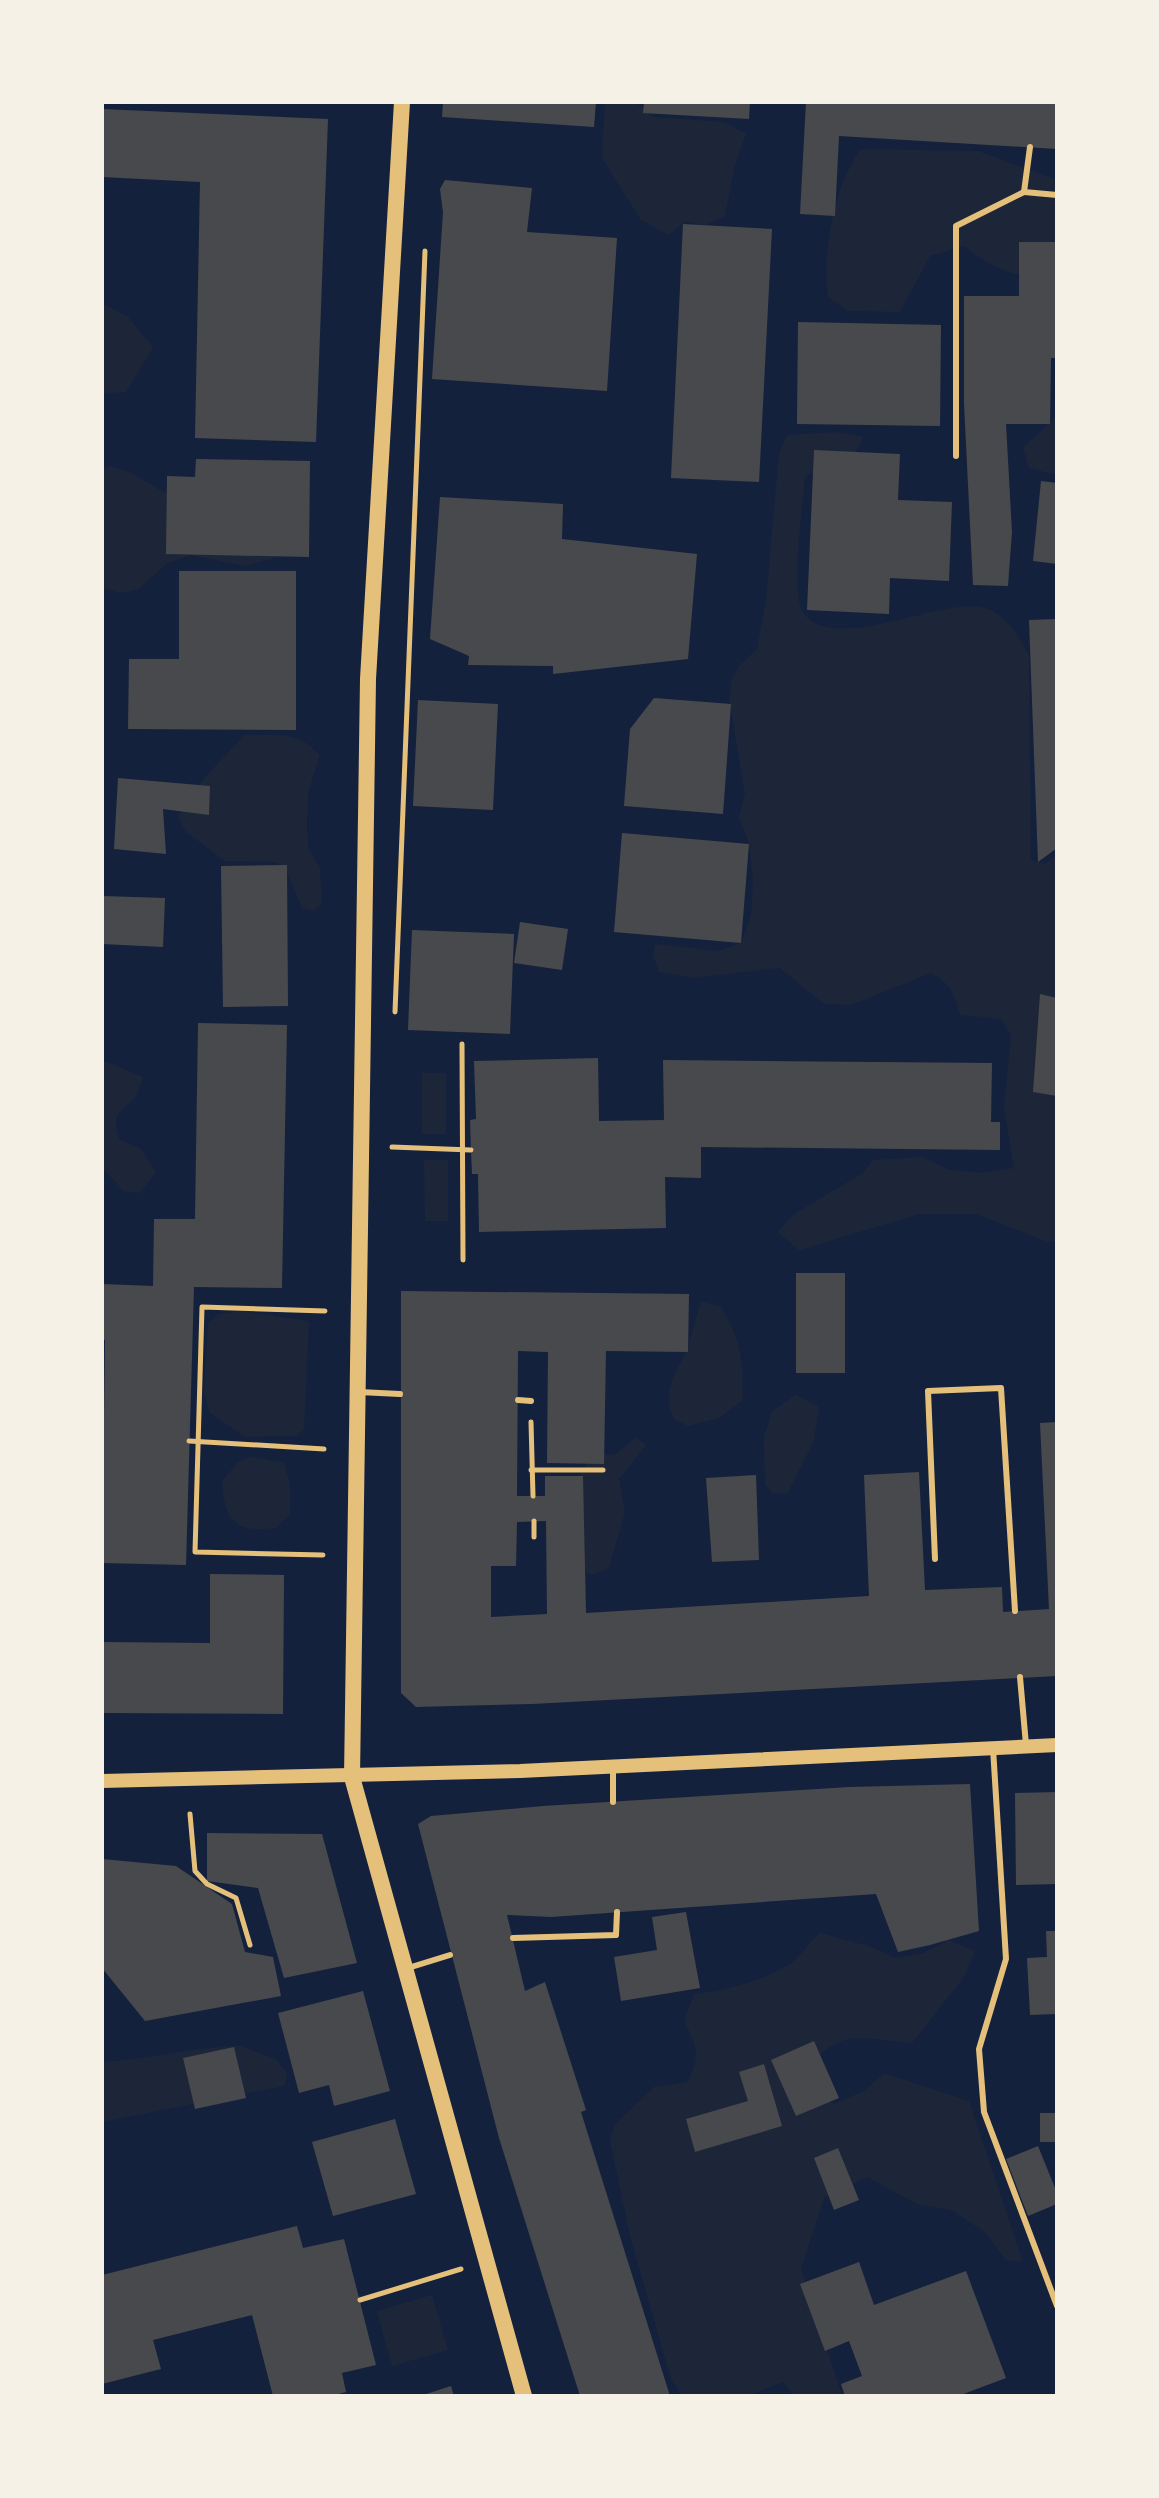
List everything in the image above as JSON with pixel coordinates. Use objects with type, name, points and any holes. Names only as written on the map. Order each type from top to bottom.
[{"type":"main road","points":[[402,102],[368,679],[352,1777],[524,2396]]},
{"type":"street","points":[[102,1781],[352,1777],[1057,1745]]},
{"type":"lane","points":[[1024,192],[1030,147]]},
{"type":"lane","points":[[956,456],[956,226],[1024,192],[1057,195]]},
{"type":"lane","points":[[935,1559],[928,1391],[1001,1388],[1015,1611]]},
{"type":"lane","points":[[358,1392],[400,1394]]},
{"type":"lane","points":[[518,1400],[531,1401]]},
{"type":"lane","points":[[1020,1677],[1026,1747]]},
{"type":"lane","points":[[993,1748],[1006,1959],[979,2049],[984,2112],[1057,2306]]},
{"type":"lane","points":[[613,1766],[613,1802]]},
{"type":"lane","points":[[513,1938],[616,1935],[617,1912]]},
{"type":"lane","points":[[405,1969],[450,1955]]},
{"type":"path","points":[[394,1021],[425,246]]},
{"type":"path","points":[[462,1044],[463,1260]]},
{"type":"path","points":[[391,1163],[392,1133]]},
{"type":"path","points":[[392,1147],[471,1150]]},
{"type":"path","points":[[323,1555],[195,1552],[202,1307],[325,1311]]},
{"type":"path","points":[[531,1401],[533,1496]]},
{"type":"path","points":[[189,1441],[324,1449]]},
{"type":"path","points":[[531,1470],[603,1470]]},
{"type":"path","points":[[534,1521],[534,1537]]},
{"type":"path","points":[[190,1814],[195,1871],[207,1884],[236,1898],[250,1945]]},
{"type":"path","points":[[360,2300],[461,2269]]},
{"type":"shaded area","points":[[605,102],[635,102],[654,117],[725,122],[746,134],[734,168],[725,217],[705,225],[686,221],[668,235],[641,220],[602,158]]},
{"type":"shaded area","points":[[861,149],[978,151],[1057,180],[1057,278],[1019,275],[985,261],[964,246],[930,256],[900,312],[848,311],[828,297],[827,261],[837,200]]},
{"type":"shaded area","points":[[102,303],[128,317],[153,347],[126,392],[102,394]]},
{"type":"shaded area","points":[[1057,415],[1057,475],[1029,468],[1023,448]]},
{"type":"shaded area","points":[[835,432],[863,437],[853,459],[805,476],[798,566],[802,611],[816,624],[837,629],[862,627],[966,606],[985,608],[1006,621],[1029,656],[1031,860],[1045,864],[1057,854],[1057,1241],[1048,1242],[976,1214],[919,1214],[799,1250],[777,1232],[794,1214],[863,1173],[872,1160],[922,1157],[950,1170],[980,1173],[1014,1168],[1004,1107],[1011,1035],[1001,1019],[960,1015],[951,990],[931,973],[851,1005],[824,1004],[780,968],[694,978],[659,972],[653,955],[655,944],[718,951],[741,943],[751,915],[753,879],[749,844],[739,817],[745,794],[729,698],[732,680],[739,666],[757,649],[766,599],[779,453],[787,435]]},
{"type":"shaded area","points":[[110,466],[130,472],[162,491],[183,497],[293,547],[272,559],[246,566],[191,555],[166,564],[139,589],[120,593],[102,588],[102,470]]},
{"type":"shaded area","points":[[245,735],[294,738],[303,741],[320,755],[308,793],[308,848],[320,868],[322,904],[314,911],[302,908],[287,872],[276,862],[225,861],[185,831],[178,816],[205,777]]},
{"type":"shaded area","points":[[102,1060],[143,1077],[136,1096],[116,1120],[119,1139],[141,1149],[156,1173],[139,1193],[124,1191],[102,1168]]},
{"type":"shaded area","points":[[422,1073],[446,1073],[446,1134],[422,1134]]},
{"type":"shaded area","points":[[424,1160],[448,1160],[448,1221],[425,1221]]},
{"type":"shaded area","points":[[701,1302],[720,1306],[733,1330],[742,1362],[743,1400],[719,1418],[688,1426],[674,1419],[669,1395]]},
{"type":"shaded area","points":[[240,1311],[309,1321],[304,1429],[297,1436],[245,1437],[210,1413],[204,1392],[208,1324],[218,1314]]},
{"type":"shaded area","points":[[795,1395],[819,1407],[813,1443],[787,1494],[773,1493],[765,1485],[764,1437],[772,1411]]},
{"type":"shaded area","points":[[636,1438],[646,1445],[619,1479],[625,1512],[609,1568],[591,1575],[578,1567],[572,1487],[592,1455],[616,1454]]},
{"type":"shaded area","points":[[251,1456],[284,1463],[290,1484],[290,1514],[276,1528],[251,1529],[241,1526],[229,1515],[222,1481],[238,1462]]},
{"type":"shaded area","points":[[820,1933],[872,1947],[895,1958],[923,1953],[948,1940],[975,1951],[964,1977],[912,2043],[851,2039],[829,2048],[801,2073],[833,2104],[864,2091],[884,2073],[969,2101],[1023,2262],[1006,2260],[985,2232],[951,2210],[919,2205],[867,2177],[824,2198],[801,2269],[842,2396],[793,2396],[783,2382],[747,2396],[682,2396],[671,2379],[630,2236],[610,2141],[615,2124],[654,2087],[687,2082],[696,2052],[684,2021],[694,1994],[744,1984],[779,1970],[793,1961]]},
{"type":"shaded area","points":[[240,2046],[276,2059],[288,2074],[284,2086],[102,2122],[102,2062]]},
{"type":"shaded area","points":[[432,2295],[448,2350],[392,2366],[377,2311]]},
{"type":"building","points":[[443,102],[596,102],[594,127],[442,117]]},
{"type":"building","points":[[644,102],[750,102],[749,119],[643,113]]},
{"type":"building","points":[[806,102],[1057,102],[1057,149],[839,136],[835,216],[800,214]]},
{"type":"building","points":[[102,109],[328,119],[316,442],[195,438],[200,182],[102,177]]},
{"type":"building","points":[[445,180],[532,188],[527,232],[617,238],[607,391],[432,379],[443,212],[440,189]]},
{"type":"building","points":[[683,224],[772,229],[759,482],[671,478]]},
{"type":"building","points":[[1019,242],[1057,242],[1057,358],[1051,358],[1050,424],[1006,424],[1012,532],[1008,586],[973,585],[964,404],[964,296],[1019,296]]},
{"type":"building","points":[[798,322],[941,325],[940,426],[797,424]]},
{"type":"building","points":[[814,450],[900,454],[898,500],[952,502],[949,581],[890,578],[889,614],[807,610]]},
{"type":"building","points":[[196,459],[310,461],[309,557],[166,554],[167,476],[195,477]]},
{"type":"building","points":[[1041,481],[1057,483],[1057,564],[1033,561]]},
{"type":"building","points":[[440,497],[563,504],[562,539],[697,554],[688,659],[553,674],[553,666],[468,665],[469,656],[430,639]]},
{"type":"building","points":[[179,571],[296,571],[296,730],[128,729],[129,659],[179,659]]},
{"type":"building","points":[[1057,619],[1057,848],[1038,862],[1029,620]]},
{"type":"building","points":[[654,698],[731,704],[723,814],[624,806],[630,729]]},
{"type":"building","points":[[418,700],[498,704],[493,810],[413,806]]},
{"type":"building","points":[[118,778],[210,786],[209,815],[163,809],[166,854],[114,849]]},
{"type":"building","points":[[622,833],[749,844],[741,943],[614,932]]},
{"type":"building","points":[[287,865],[288,1006],[223,1007],[221,866]]},
{"type":"building","points":[[102,896],[165,898],[163,947],[102,944]]},
{"type":"building","points":[[520,922],[568,929],[562,970],[514,963]]},
{"type":"building","points":[[412,930],[514,934],[510,1034],[408,1030]]},
{"type":"building","points":[[1040,994],[1057,998],[1057,1096],[1033,1092]]},
{"type":"building","points":[[198,1023],[287,1025],[282,1288],[194,1287],[186,1565],[102,1563],[105,1340],[102,1340],[102,1284],[153,1286],[154,1219],[195,1219]]},
{"type":"building","points":[[598,1058],[599,1121],[664,1120],[663,1060],[992,1063],[991,1122],[1000,1122],[1000,1150],[701,1147],[701,1178],[665,1177],[666,1228],[479,1232],[478,1174],[472,1174],[470,1120],[476,1119],[474,1061]]},
{"type":"building","points":[[796,1273],[845,1273],[845,1373],[796,1373]]},
{"type":"building","points":[[401,1291],[689,1294],[688,1352],[606,1351],[604,1464],[547,1463],[548,1352],[518,1351],[517,1496],[545,1496],[545,1476],[583,1476],[586,1613],[869,1596],[864,1475],[919,1472],[925,1590],[1002,1587],[1003,1612],[1049,1609],[1040,1423],[1057,1422],[1057,1676],[532,1704],[416,1707],[401,1693]],"holes":[[[546,1521],[547,1614],[491,1617],[491,1566],[516,1566],[517,1522]]]},
{"type":"building","points":[[756,1475],[759,1560],[712,1562],[706,1478]]},
{"type":"building","points":[[210,1574],[284,1575],[283,1714],[102,1713],[102,1642],[210,1643]]},
{"type":"building","points":[[970,1784],[979,1931],[930,1945],[898,1952],[876,1894],[551,1917],[507,1915],[525,1991],[545,1982],[586,2110],[581,2112],[670,2396],[580,2396],[499,2138],[418,1824],[431,1816],[543,1806],[849,1787]]},
{"type":"building","points":[[1057,1792],[1057,1884],[1016,1885],[1015,1793]]},
{"type":"building","points":[[207,1833],[322,1834],[357,1963],[284,1978],[258,1888],[207,1881]]},
{"type":"building","points":[[102,1859],[176,1866],[232,1904],[245,1952],[273,1957],[281,1996],[145,2021],[102,1968]]},
{"type":"building","points":[[686,1912],[700,1988],[621,2001],[614,1957],[657,1950],[652,1917]]},
{"type":"building","points":[[1046,1931],[1057,1931],[1057,2014],[1030,2015],[1027,1958],[1047,1957]]},
{"type":"building","points":[[363,1991],[390,2091],[334,2106],[329,2085],[299,2093],[278,2013]]},
{"type":"building","points":[[814,2041],[839,2098],[796,2116],[771,2060]]},
{"type":"building","points":[[234,2047],[246,2098],[195,2109],[183,2058]]},
{"type":"building","points":[[764,2064],[782,2126],[695,2152],[686,2119],[748,2101],[739,2072]]},
{"type":"building","points":[[1040,2113],[1057,2113],[1057,2142],[1040,2142]]},
{"type":"building","points":[[395,2119],[416,2194],[333,2216],[312,2142]]},
{"type":"building","points":[[1038,2146],[1057,2193],[1057,2204],[1028,2216],[1006,2159]]},
{"type":"building","points":[[838,2148],[859,2200],[834,2210],[814,2158]]},
{"type":"building","points":[[297,2226],[303,2248],[344,2239],[376,2365],[342,2373],[346,2392],[331,2396],[273,2396],[252,2315],[153,2340],[161,2369],[102,2384],[102,2275]]},
{"type":"building","points":[[859,2262],[874,2305],[966,2271],[1006,2378],[958,2396],[845,2396],[841,2384],[862,2376],[849,2341],[825,2351],[800,2284]]},
{"type":"building","points":[[451,2386],[454,2396],[423,2396],[423,2395]]}]
